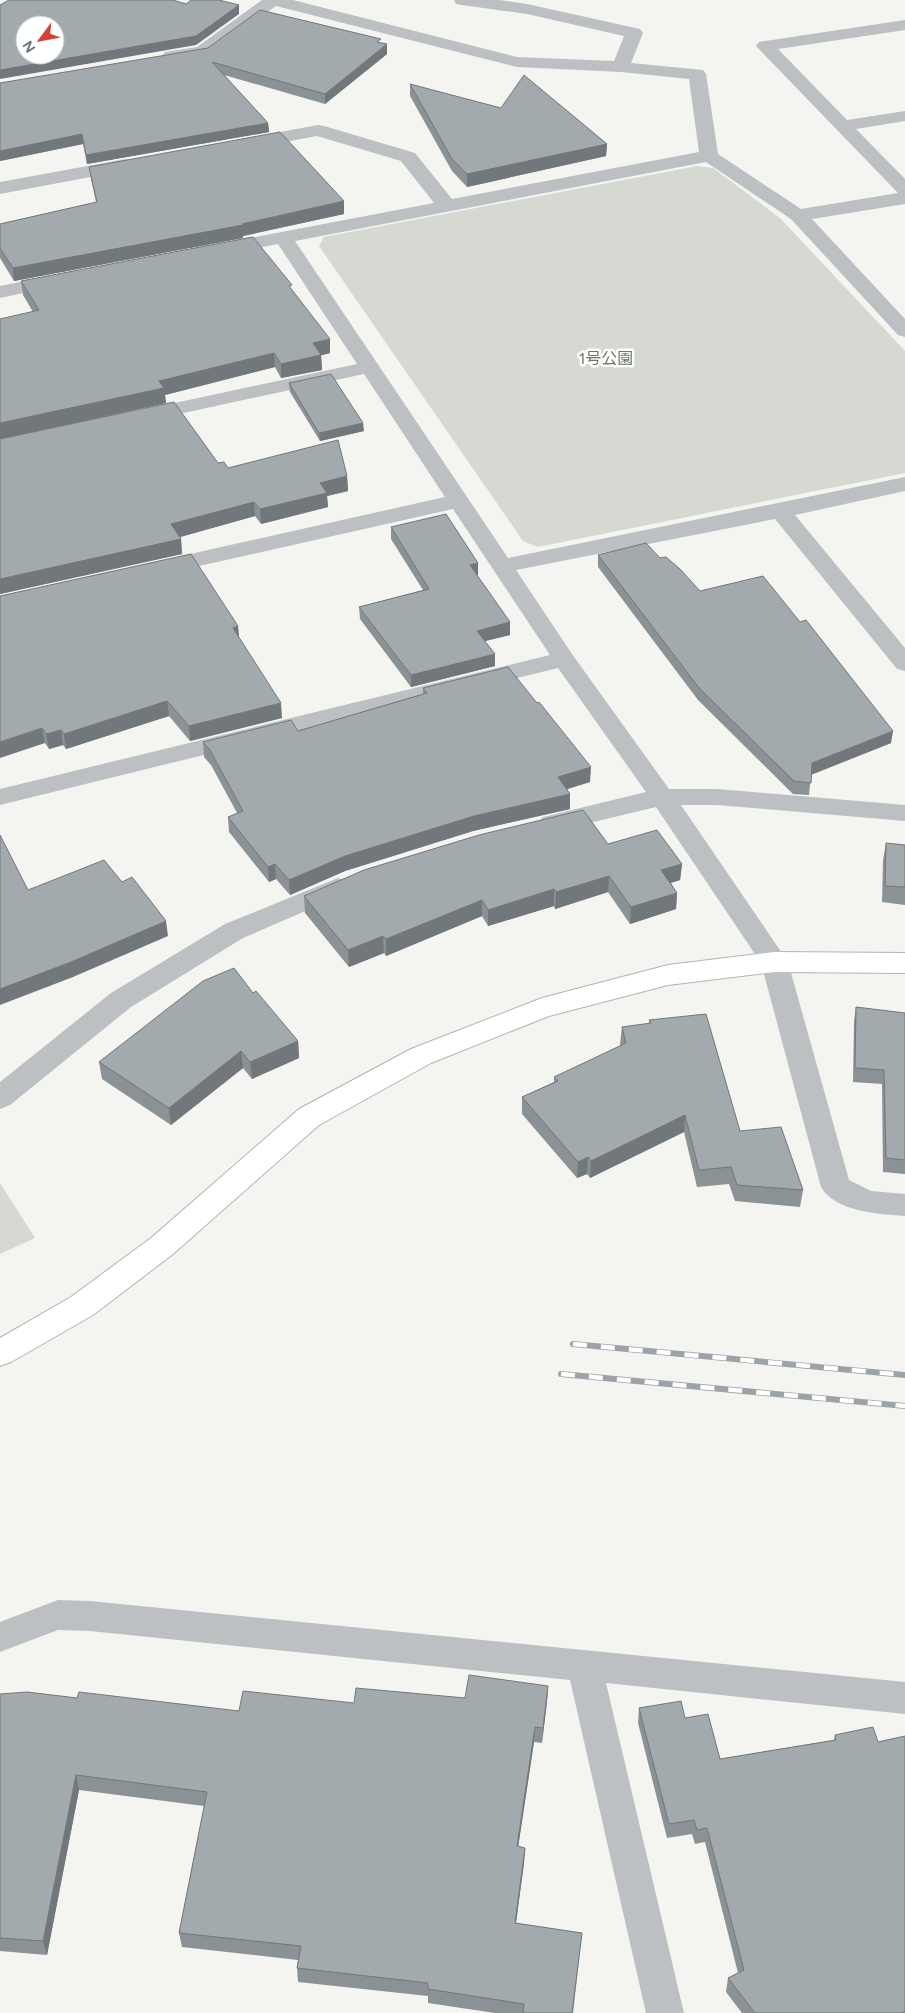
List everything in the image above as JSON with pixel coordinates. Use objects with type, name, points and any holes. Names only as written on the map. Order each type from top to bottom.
[{"type":"street","points":[[154,60],[202,51],[273,0],[517,62],[621,67],[697,74],[709,156]]},
{"type":"street","points":[[462,0],[527,9],[634,33],[621,67]]},
{"type":"street","points":[[905,25],[765,46],[905,190]]},
{"type":"street","points":[[843,126],[905,116]]},
{"type":"street","points":[[231,146],[318,130],[408,156],[447,206]]},
{"type":"street","points":[[205,252],[709,156],[798,215],[903,326]]},
{"type":"street","points":[[0,188],[144,162]]},
{"type":"street","points":[[798,215],[905,198]]},
{"type":"street","points":[[283,238],[564,659],[662,797],[774,962],[836,1187],[867,1202],[905,1205]]},
{"type":"street","points":[[0,292],[78,277]]},
{"type":"street","points":[[118,421],[370,367]]},
{"type":"street","points":[[503,566],[905,484]]},
{"type":"street","points":[[136,573],[457,501]]},
{"type":"street","points":[[780,511],[905,664]]},
{"type":"street","points":[[0,797],[564,659]]},
{"type":"street","points":[[530,828],[662,797],[717,797],[905,813]]},
{"type":"street","points":[[0,1098],[129,995],[234,931],[365,876]]},
{"type":"street","points":[[0,1353],[82,1306],[162,1246],[309,1116],[421,1056],[542,1008],[668,975],[774,962],[905,964]]},
{"type":"street","points":[[0,1637],[58,1615],[90,1616],[905,1698]]},
{"type":"street","points":[[584,1665],[665,2013]]},
{"type":"green space","name":"1号公園","points":[[697,166],[713,168],[780,218],[905,351],[905,473],[538,547],[523,541],[319,246],[324,237]]},
{"type":"green space","points":[[0,1183],[35,1238],[0,1254]]},
{"type":"building","points":[[9,0],[173,0],[186,4],[191,0],[219,0],[239,5],[196,36],[65,59],[65,15],[15,15],[15,65],[29,65],[0,70],[0,5]]},
{"type":"building","points":[[260,10],[381,39],[377,42],[387,44],[325,94],[212,62],[268,123],[86,155],[82,134],[0,151],[0,83],[208,48]]},
{"type":"building","points":[[524,75],[607,144],[467,174],[452,159],[410,84],[501,108]]},
{"type":"building","points":[[280,132],[344,201],[243,225],[13,268],[0,248],[0,224],[97,202],[89,167]]},
{"type":"building","points":[[253,237],[292,285],[289,286],[330,339],[313,343],[321,355],[281,364],[274,353],[159,381],[164,388],[0,423],[0,319],[39,310],[21,281]]},
{"type":"building","points":[[331,374],[363,423],[319,433],[289,383]]},
{"type":"building","points":[[174,402],[218,463],[224,462],[228,468],[338,440],[347,476],[320,483],[327,493],[260,509],[254,502],[171,524],[181,539],[0,579],[0,439]]},
{"type":"building","points":[[446,514],[478,563],[470,565],[510,622],[477,631],[495,654],[411,675],[359,607],[429,589],[391,527]]},
{"type":"building","points":[[646,543],[660,558],[666,557],[680,569],[700,591],[763,576],[800,622],[806,620],[893,731],[812,763],[811,783],[794,781],[699,688],[598,555]]},
{"type":"building","points":[[191,554],[238,626],[233,628],[281,703],[189,726],[167,701],[64,734],[61,730],[46,734],[42,728],[0,742],[0,596]]},
{"type":"building","points":[[508,667],[537,703],[539,702],[591,767],[558,777],[570,794],[474,816],[345,856],[289,880],[275,864],[268,867],[228,817],[243,811],[210,750],[203,742],[291,720],[298,731],[427,693],[423,688]]},
{"type":"building","points":[[583,810],[608,844],[657,830],[682,864],[661,870],[677,893],[631,907],[609,876],[556,892],[554,889],[488,910],[482,900],[386,939],[383,936],[348,950],[304,896],[364,870],[479,835]]},
{"type":"building","points":[[0,835],[28,890],[104,860],[122,882],[132,877],[166,921],[71,962],[0,989]]},
{"type":"building","points":[[886,843],[905,845],[905,887],[885,886]]},
{"type":"building","points":[[234,968],[253,993],[256,991],[298,1041],[250,1062],[241,1051],[169,1108],[99,1062],[203,981]]},
{"type":"building","points":[[856,1007],[905,1013],[905,1160],[886,1158],[884,1070],[855,1068]]},
{"type":"building","points":[[706,1014],[740,1131],[781,1127],[803,1190],[737,1185],[731,1167],[699,1170],[685,1115],[591,1161],[588,1157],[578,1162],[522,1097],[558,1081],[554,1077],[626,1043],[622,1027],[651,1023],[649,1020]]},
{"type":"building","points":[[469,1675],[548,1686],[543,1728],[535,1727],[517,1846],[525,1848],[515,1923],[582,1933],[572,2013],[523,2013],[524,2004],[428,1989],[428,1983],[297,1968],[301,1946],[179,1933],[207,1792],[76,1775],[43,1941],[0,1938],[0,1694],[27,1692],[77,1698],[79,1692],[239,1711],[243,1691],[354,1703],[356,1688],[465,1698]]},
{"type":"building","points":[[681,1701],[685,1718],[708,1714],[720,1759],[836,1740],[835,1735],[873,1727],[878,1742],[905,1736],[905,2012],[755,2013],[728,1978],[744,1970],[707,1828],[697,1830],[694,1820],[669,1824],[639,1708]]},
{"type":"railway","points":[[573,1344],[905,1375]]},
{"type":"railway","points":[[561,1374],[905,1406]]}]
